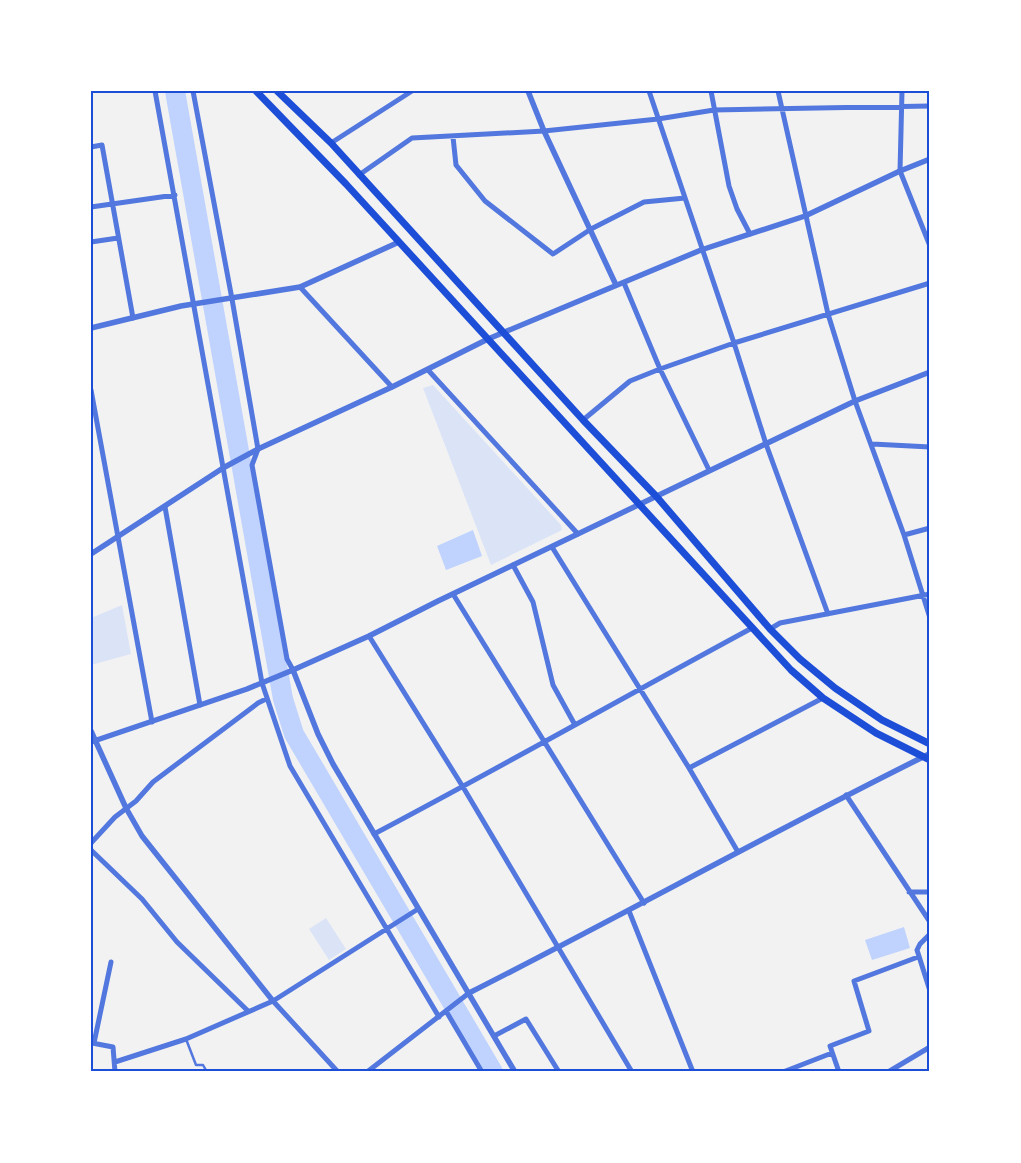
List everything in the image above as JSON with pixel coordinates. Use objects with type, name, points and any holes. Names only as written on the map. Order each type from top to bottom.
[{"type":"main road","points":[[256,91],[317,152],[791,670],[823,698],[876,733],[927,756]]},
{"type":"main road","points":[[277,91],[330,143],[583,420],[656,496],[770,629],[800,659],[835,688],[882,720],[930,744]]},
{"type":"street","points":[[155,91],[266,699],[290,766],[438,1017]]},
{"type":"street","points":[[193,91],[258,449],[252,465],[288,659],[318,734],[333,764],[516,1072]]},
{"type":"street","points":[[330,143],[412,91]]},
{"type":"street","points":[[528,91],[544,131],[616,285]]},
{"type":"street","points":[[649,91],[766,444],[828,614]]},
{"type":"street","points":[[711,91],[729,186],[737,209],[750,234]]},
{"type":"street","points":[[778,91],[828,314],[855,401],[904,535],[930,618]]},
{"type":"street","points":[[902,91],[900,171],[930,246]]},
{"type":"street","points":[[359,175],[412,138],[544,131],[658,119],[714,110],[930,106]]},
{"type":"street","points":[[453,137],[456,165],[485,201],[552,254],[591,229],[644,202],[684,198]]},
{"type":"street","points":[[91,147],[102,145],[133,318]]},
{"type":"street","points":[[91,554],[234,461],[428,370],[488,339],[701,250],[805,216],[900,171],[930,159]]},
{"type":"street","points":[[91,207],[175,195]]},
{"type":"street","points":[[91,242],[118,238]]},
{"type":"street","points":[[91,328],[193,304],[300,287],[399,242]]},
{"type":"street","points":[[624,283],[660,369],[709,470]]},
{"type":"street","points":[[583,420],[630,381],[660,369],[734,343],[930,283]]},
{"type":"street","points":[[300,287],[392,387]]},
{"type":"street","points":[[428,370],[578,534]]},
{"type":"street","points":[[93,742],[200,706],[293,670],[369,636],[855,401],[930,372]]},
{"type":"street","points":[[91,390],[152,722]]},
{"type":"street","points":[[872,444],[930,447]]},
{"type":"street","points":[[165,507],[200,706]]},
{"type":"street","points":[[904,535],[930,528]]},
{"type":"street","points":[[552,547],[689,768],[738,852]]},
{"type":"street","points":[[513,565],[533,602],[553,685],[575,725]]},
{"type":"street","points":[[453,594],[644,903]]},
{"type":"street","points":[[770,629],[780,623],[930,594]]},
{"type":"street","points":[[374,834],[752,628]]},
{"type":"street","points":[[369,636],[560,947],[632,1072]]},
{"type":"street","points":[[689,768],[823,698]]},
{"type":"street","points":[[91,844],[115,817],[136,802],[153,782],[258,703],[266,699]]},
{"type":"street","points":[[91,731],[93,742],[142,836],[273,1001],[338,1072]]},
{"type":"street","points":[[367,1072],[469,993],[629,911],[846,795],[927,756]]},
{"type":"street","points":[[846,795],[930,922]]},
{"type":"street","points":[[91,850],[142,899],[177,942],[248,1011]]},
{"type":"street","points":[[909,892],[930,892]]},
{"type":"street","points":[[115,1062],[186,1039],[273,1001],[418,908]]},
{"type":"street","points":[[629,911],[693,1072]]},
{"type":"street","points":[[930,934],[916,950],[930,991]]},
{"type":"street","points":[[839,1072],[830,1046],[869,1031],[854,981],[918,957]]},
{"type":"street","points":[[112,962],[93,1043],[113,1047],[115,1072]]},
{"type":"street","points":[[447,1010],[482,1072]]},
{"type":"street","points":[[494,1036],[526,1019],[559,1072]]},
{"type":"street","points":[[888,1072],[930,1047]]},
{"type":"street","points":[[783,1072],[832,1053]]},
{"type":"lane","points":[[186,1039],[196,1066],[202,1065],[207,1072]]},
{"type":"shaded area","points":[[433,385],[561,525],[562,530],[491,565],[423,388]]},
{"type":"shaded area","points":[[122,605],[131,654],[91,665],[91,618]]},
{"type":"shaded area","points":[[326,918],[346,949],[329,960],[309,929]]},
{"type":"water","points":[[473,530],[482,556],[446,570],[437,546]]},
{"type":"water","points":[[904,927],[910,948],[872,960],[865,940]]},
{"type":"waterway","points":[[175,91],[283,699],[294,734],[493,1072]]}]
